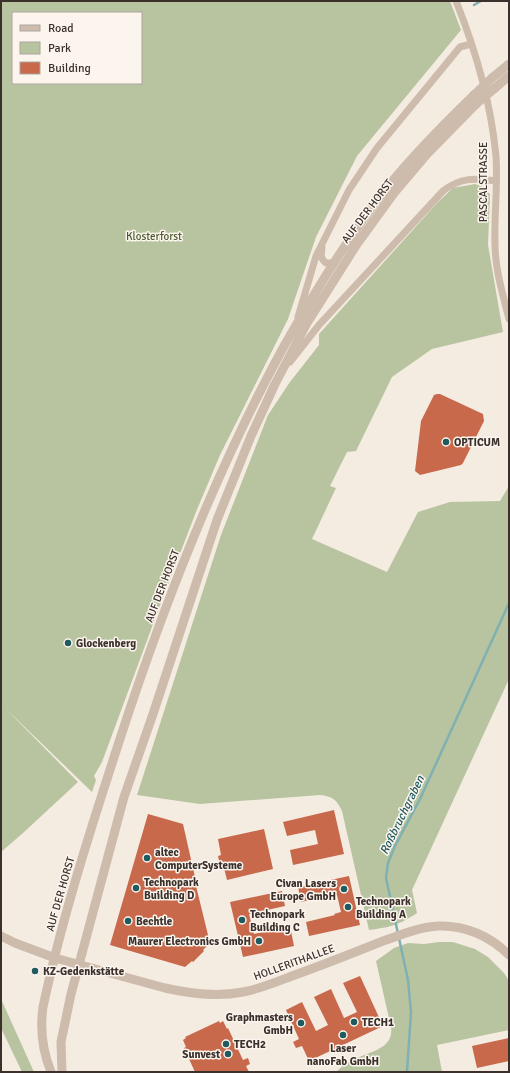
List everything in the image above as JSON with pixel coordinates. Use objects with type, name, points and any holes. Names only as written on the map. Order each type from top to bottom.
[{"type":"street","name":"PASCALSTRASSE","points":[[456,1],[489,104],[496,158],[495,246],[497,265],[509,319]]},
{"type":"street","name":"AUF DER HORST","points":[[295,327],[316,256],[349,190],[377,148],[460,47],[471,44]]},
{"type":"street","name":"AUF DER HORST","points":[[51,1072],[46,1060],[42,1016],[47,990],[75,883],[130,706],[183,563],[240,432],[295,327],[333,263],[386,189],[421,148],[474,95],[509,64]]},
{"type":"street","name":"AUF DER HORST","points":[[62,1072],[61,1042],[71,994],[124,797],[153,714],[200,568],[233,478],[275,384],[321,300],[375,218],[427,154],[476,104],[509,76]]},
{"type":"street","name":"AUF DER HORST","points":[[275,384],[319,325],[443,191],[458,182],[469,179],[496,181]]},
{"type":"street","name":"AUF DER HORST","points":[[324,240],[321,257],[326,263],[333,263]]},
{"type":"street","name":"HOLLERITHALLEE","points":[[1,936],[15,944],[55,958],[183,992],[203,994],[230,994],[244,992],[271,984],[398,935],[432,926],[458,927],[472,931],[497,944],[509,954]]},
{"type":"green space","name":"Klosterforst","points":[[1,1],[450,1],[461,30],[357,156],[316,237],[288,319],[220,455],[196,512],[102,762],[94,776],[96,780],[92,792],[5,708],[78,782],[1,852]]},
{"type":"green space","points":[[475,184],[483,187],[490,194],[488,245],[503,332],[432,349],[392,377],[356,451],[347,452],[330,486],[336,488],[312,539],[387,572],[418,512],[450,502],[500,501],[509,486],[509,679],[412,890],[417,913],[394,925],[369,930],[342,811],[336,801],[328,796],[320,795],[200,804],[137,795],[221,535],[268,415],[290,382],[319,345],[319,334],[438,202],[453,188]]},
{"type":"green space","points":[[453,942],[475,949],[488,957],[504,973],[509,981],[509,1030],[437,1045],[442,1072],[336,1072],[351,1061],[381,1048],[389,1040],[391,1027],[376,961],[394,948],[408,943],[424,944]]},
{"type":"green space","points":[[1,999],[34,1072],[22,1072],[1,1028]]},
{"type":"building","name":"OPTICUM","points":[[437,394],[483,414],[484,421],[461,465],[420,475],[415,471],[421,421],[434,395]]},
{"type":"building","points":[[334,810],[344,854],[293,865],[290,850],[318,844],[315,830],[287,836],[283,822]]},
{"type":"building","name":"Technopark Building D","points":[[148,814],[183,824],[210,943],[193,962],[192,961],[185,967],[110,945]]},
{"type":"building","points":[[264,829],[273,869],[227,880],[223,864],[220,865],[218,856],[221,855],[218,839]]},
{"type":"building","name":"Technopark Building A","points":[[349,876],[360,925],[309,936],[306,922],[335,915],[334,914],[341,912],[337,895],[330,897],[330,895],[301,902],[298,887]]},
{"type":"building","name":"Technopark Building C","points":[[282,891],[285,906],[249,914],[254,934],[290,926],[294,946],[243,957],[230,902]]},
{"type":"building","name":"TECH1","points":[[360,976],[383,1026],[309,1061],[302,1046],[296,1048],[293,1042],[299,1039],[286,1010],[302,1002],[316,1031],[328,1025],[314,997],[331,989],[344,1018],[357,1012],[343,983]]},
{"type":"building","name":"TECH2","points":[[219,1021],[220,1023],[223,1021],[227,1029],[228,1028],[243,1060],[248,1058],[250,1064],[246,1066],[249,1072],[195,1072],[184,1048],[186,1047],[183,1040],[186,1038],[185,1037]]},
{"type":"building","points":[[509,1038],[509,1061],[477,1068],[472,1046]]},
{"type":"waterway","name":"Roßbruchgraben","points":[[474,5],[481,1]]},
{"type":"waterway","name":"Roßbruchgraben","points":[[407,1072],[411,1012],[408,980],[386,878],[388,863],[395,846],[420,799],[509,603]]},
{"type":"place","name":"OPTICUM","points":[[446,442]]},
{"type":"place","name":"Glockenberg","points":[[68,643]]},
{"type":"place","name":"altec ComputerSysteme","points":[[147,858]]},
{"type":"place","name":"Technopark Building D","points":[[136,888]]},
{"type":"place","name":"Civan Lasers Europe GmbH","points":[[344,889]]},
{"type":"place","name":"Technopark Building A","points":[[348,907]]},
{"type":"place","name":"Technopark Building C","points":[[242,920]]},
{"type":"place","name":"Bechtle","points":[[128,921]]},
{"type":"place","name":"Maurer Electronics GmbH","points":[[259,941]]},
{"type":"place","name":"KZ-Gedenkstätte","points":[[35,971]]},
{"type":"place","name":"TECH1","points":[[354,1022]]},
{"type":"place","name":"Graphmasters GmbH","points":[[301,1023]]},
{"type":"place","name":"Laser nanoFab GmbH","points":[[343,1035]]},
{"type":"place","name":"TECH2","points":[[226,1044]]},
{"type":"place","name":"Sunvest","points":[[228,1054]]}]
